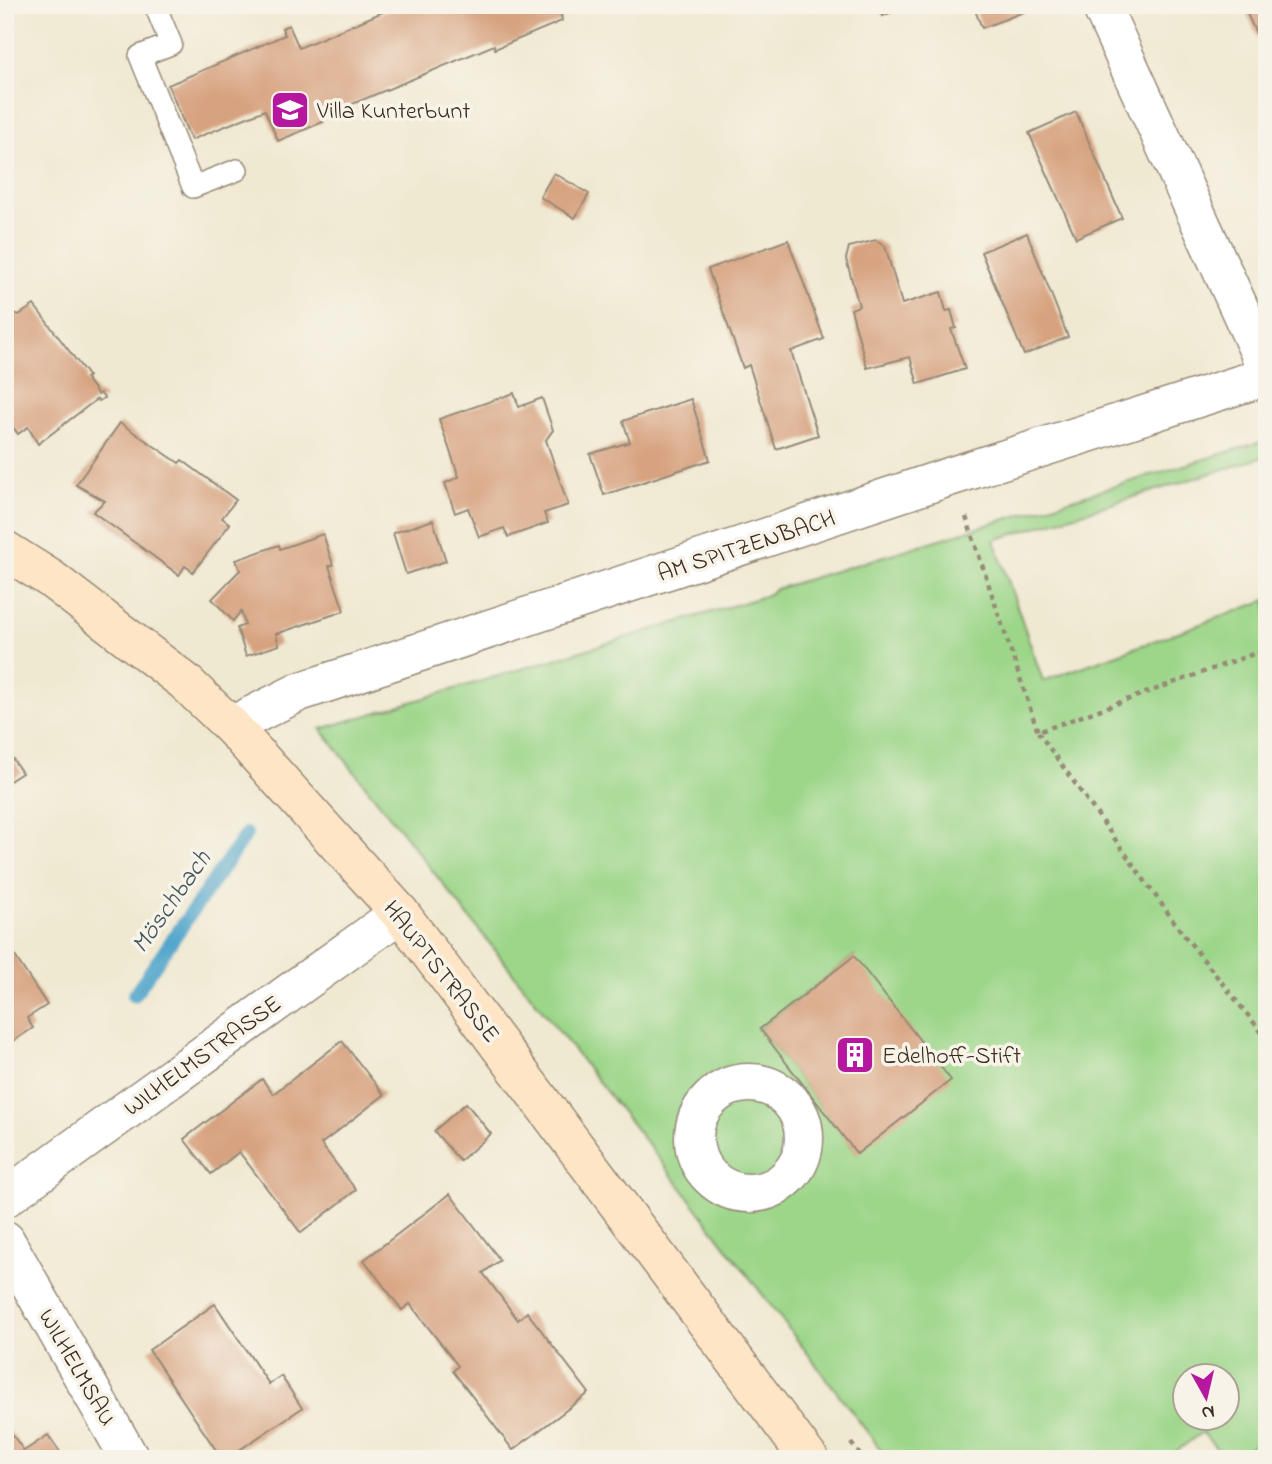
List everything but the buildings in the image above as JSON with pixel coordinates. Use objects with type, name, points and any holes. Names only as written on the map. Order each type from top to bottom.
[{"type":"main road","name":"HAUPTSTRASSE","points":[[5,550],[51,579],[173,672],[231,726],[400,913],[809,1459]]},
{"type":"street","points":[[1101,5],[1267,369]]},
{"type":"street","name":"AM SPITZENBACH","points":[[231,726],[299,692],[1267,376]]},
{"type":"street","name":"WILHELMSTRASSE","points":[[5,1198],[400,913]]},
{"type":"street","name":"WILHELMSAU","points":[[5,1240],[130,1459]]},
{"type":"lane","points":[[155,5],[171,44],[140,56],[193,187],[237,170]]},
{"type":"path","points":[[952,477],[1038,732],[1183,934],[1267,1039]]},
{"type":"path","points":[[1038,732],[1267,649]]},
{"type":"green space","points":[[1267,440],[1267,456],[994,540],[1043,681],[1267,600],[1267,1433],[1237,1459],[1226,1459],[1202,1432],[1166,1459],[888,1459],[660,1160],[321,729],[765,596],[776,589]],"holes":[[[854,956],[857,1153],[760,1029]]]},
{"type":"waterway","name":"Möschbach","points":[[134,995],[246,834]]},
{"type":"place","name":"Villa Kunterbunt","points":[[290,110]]},
{"type":"place","name":"Edelhoff-Stift","points":[[855,1055]]}]
